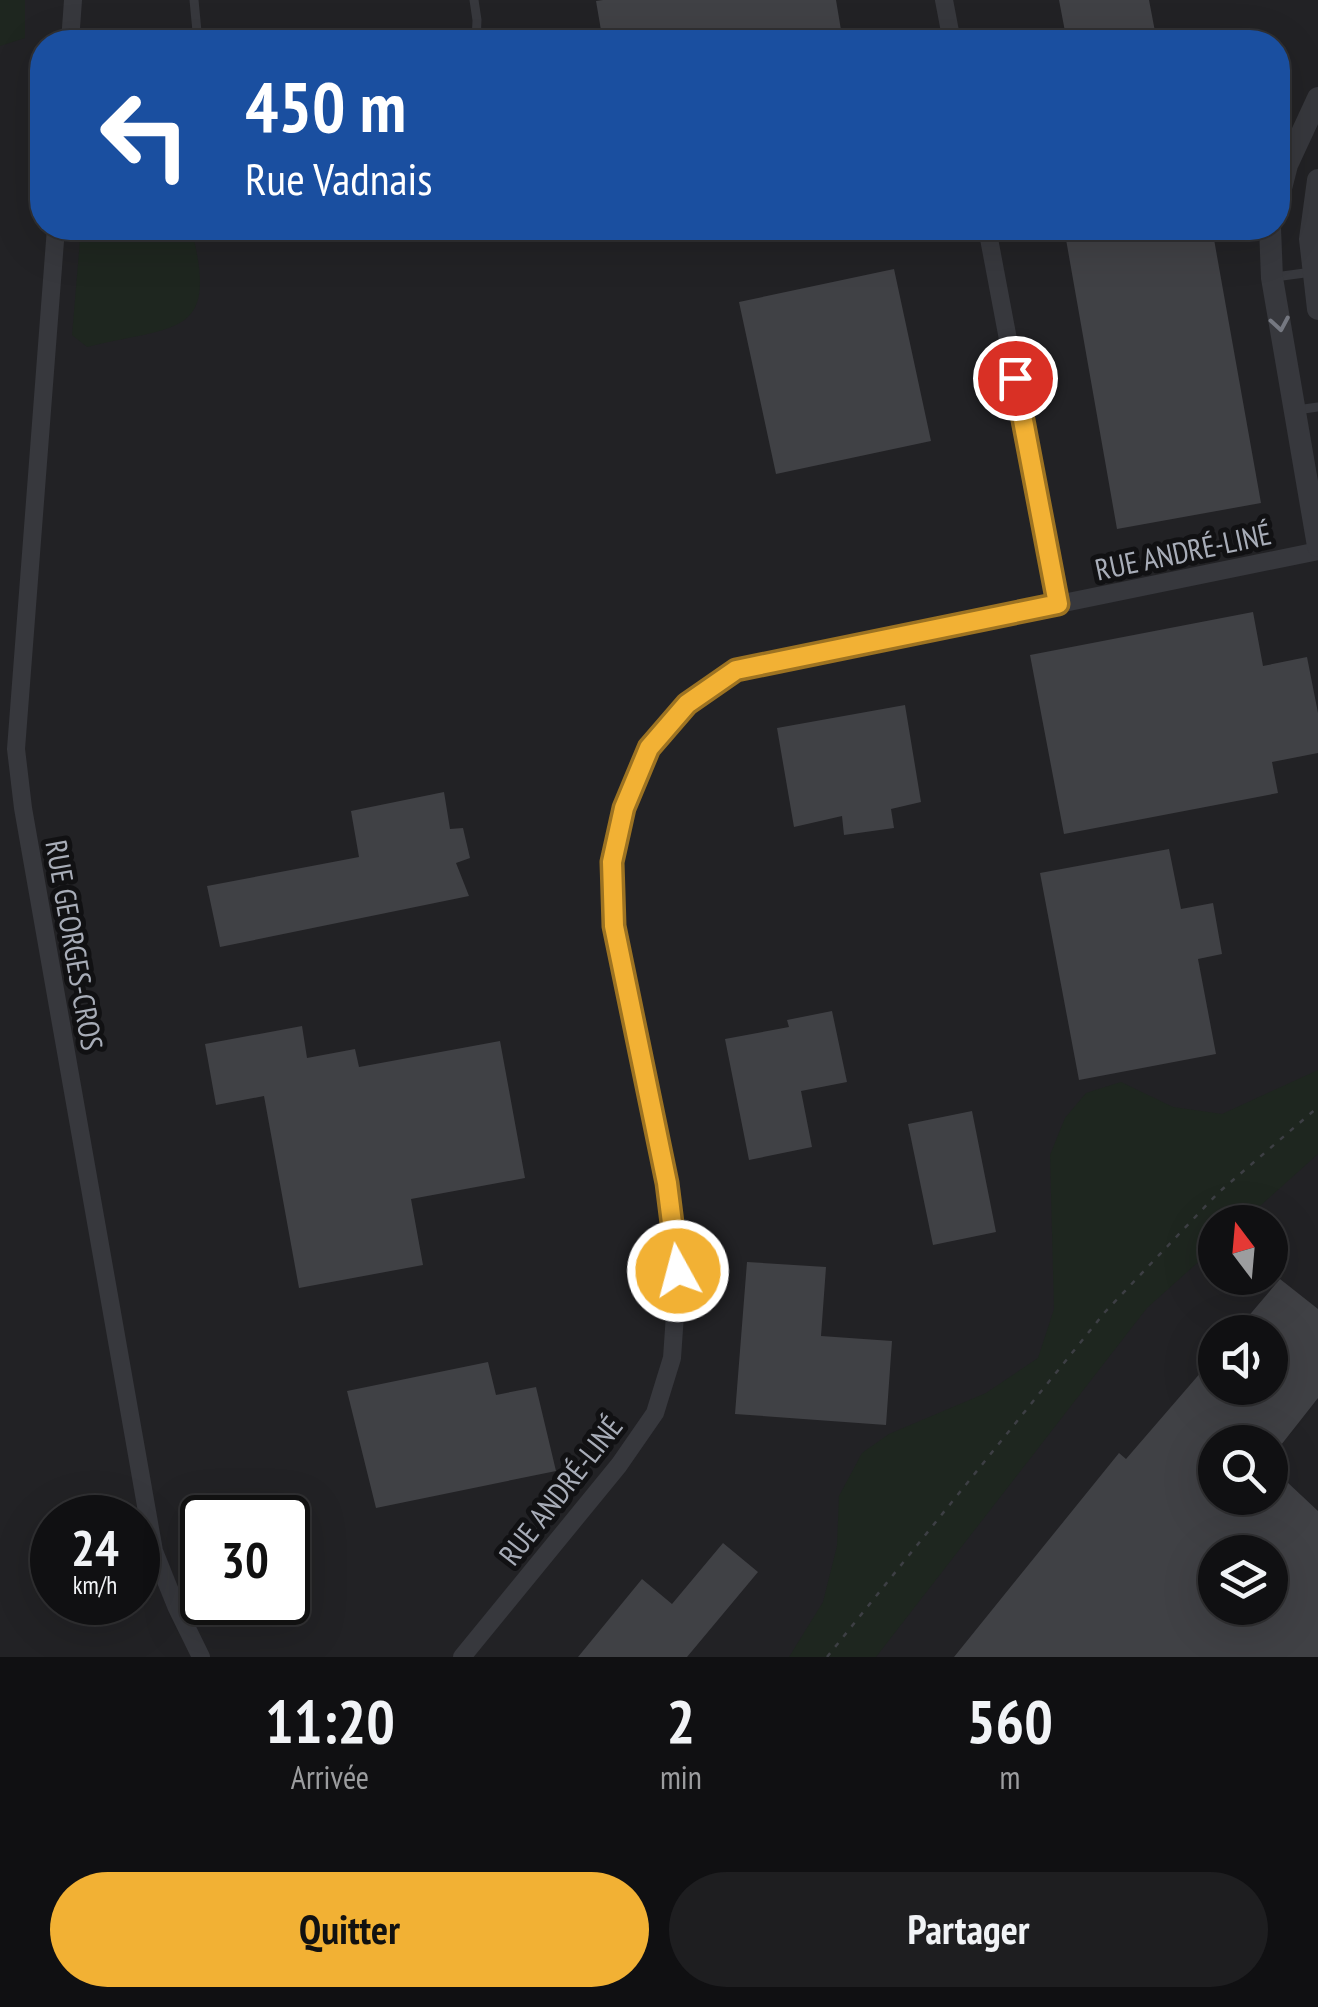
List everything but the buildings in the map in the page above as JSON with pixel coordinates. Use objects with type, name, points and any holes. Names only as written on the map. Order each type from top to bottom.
[{"type":"street","points":[[71,30],[73,0]]},
{"type":"street","points":[[944,0],[950,30]]},
{"type":"street","points":[[1290,157],[1318,98]]},
{"type":"street","points":[[1318,180],[1310,239],[1318,309]]},
{"type":"street","name":"RUE GEORGES-CROS","points":[[55,240],[18,711],[18,769],[154,1551],[201,1657]]},
{"type":"street","points":[[989,240],[1058,604]]},
{"type":"street","points":[[1270,240],[1272,278],[1306,409],[1318,549]]},
{"type":"street","name":"RUE ANDRÉ-LINÉ","points":[[462,1657],[619,1465],[655,1413],[672,1358],[678,1271],[667,1183],[614,926],[612,862],[624,808],[649,748],[687,704],[736,670],[1318,549]]},
{"type":"lane","points":[[194,0],[197,30]]},
{"type":"lane","points":[[474,0],[477,30]]},
{"type":"lane","points":[[1272,278],[1312,272]]},
{"type":"path","points":[[827,1657],[1106,1312],[1218,1192],[1318,1108]]},
{"type":"shaded area","points":[[0,0],[1318,0],[1318,1657],[0,1657]]},
{"type":"shaded area","points":[[0,0],[25,0],[25,38],[0,46]]},
{"type":"shaded area","points":[[80,240],[194,240],[200,290],[195,308],[184,320],[167,329],[87,347],[72,335]]},
{"type":"shaded area","points":[[1318,1070],[1318,1154],[1261,1205],[1198,1205],[1198,1262],[1147,1308],[876,1657],[789,1657],[823,1602],[837,1546],[839,1496],[862,1453],[889,1434],[986,1393],[1038,1358],[1054,1309],[1050,1155],[1065,1118],[1086,1093],[1121,1082],[1173,1107],[1222,1114]]},
{"type":"route","points":[[678,1271],[667,1183],[614,926],[612,862],[624,808],[649,748],[687,704],[736,670],[1058,604],[1015,378]]}]
